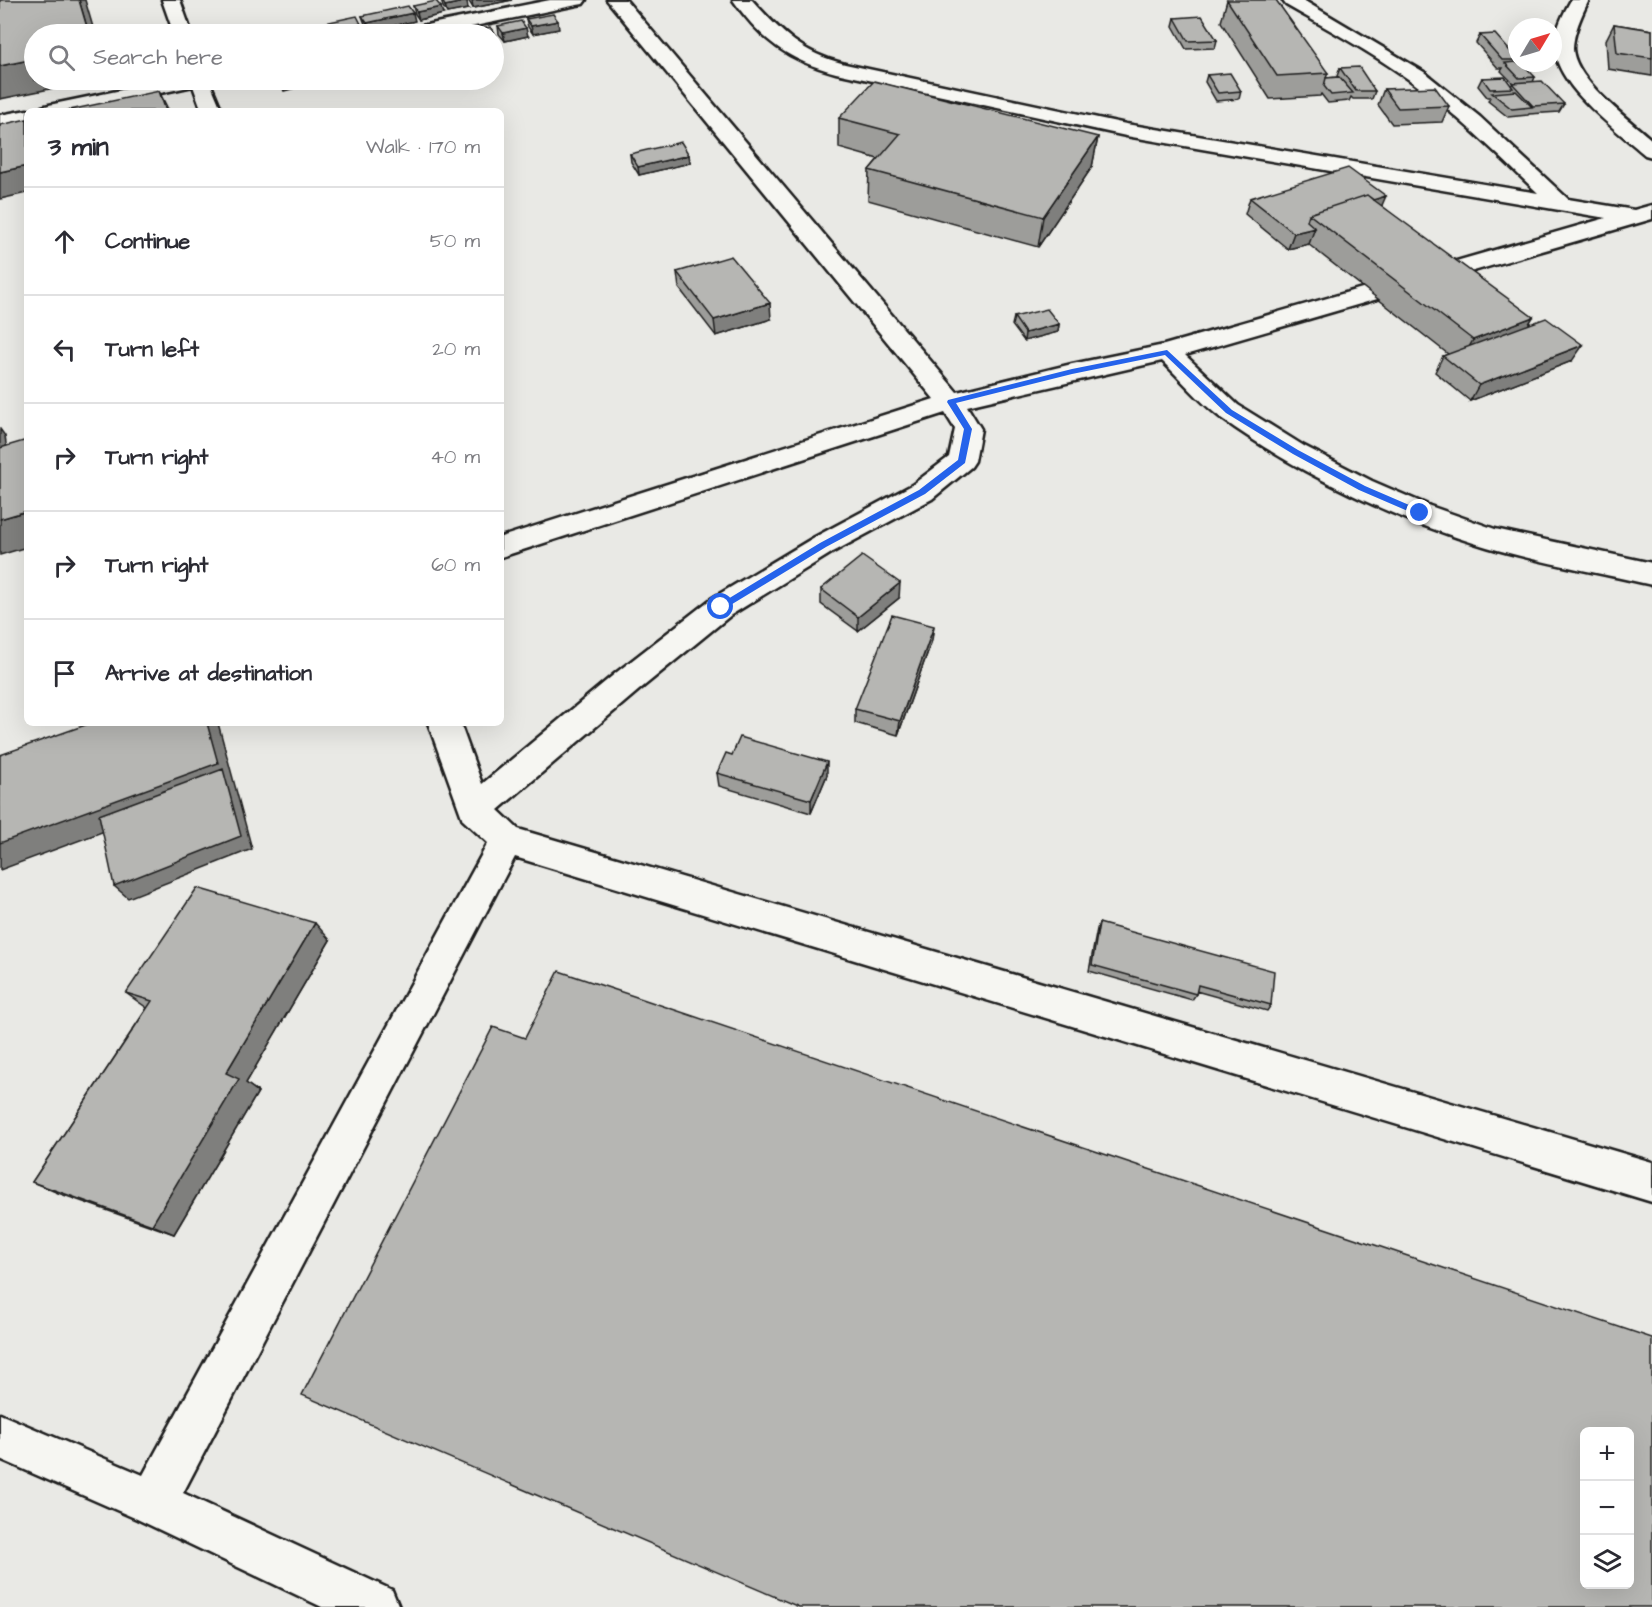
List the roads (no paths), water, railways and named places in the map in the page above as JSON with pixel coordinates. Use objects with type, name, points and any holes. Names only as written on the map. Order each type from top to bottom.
[{"type":"lane","points":[[171,0],[179,24]]},
{"type":"lane","points":[[460,24],[577,0]]},
{"type":"lane","points":[[475,810],[628,681],[721,607],[823,545],[922,492],[962,461],[968,429],[951,402],[616,0]]},
{"type":"lane","points":[[742,0],[768,29],[788,46],[810,60],[843,69],[1126,130],[1561,204],[1642,214]]},
{"type":"lane","points":[[1580,0],[1574,10],[1563,51],[1571,70],[1585,89],[1652,151]]},
{"type":"lane","points":[[1292,1],[1367,43],[1419,77],[1483,130],[1561,204]]},
{"type":"lane","points":[[63,108],[148,90]]},
{"type":"lane","points":[[204,90],[211,108]]},
{"type":"lane","points":[[0,122],[24,117]]},
{"type":"lane","points":[[504,546],[951,402],[1072,372],[1167,352],[1642,214]]},
{"type":"lane","points":[[1167,352],[1229,411],[1295,452],[1362,488],[1420,513],[1491,538],[1652,574]]},
{"type":"lane","points":[[445,726],[475,810],[507,840],[1652,1182]]},
{"type":"lane","points":[[153,1503],[507,840]]},
{"type":"lane","points":[[0,1436],[153,1503],[375,1607]]}]
